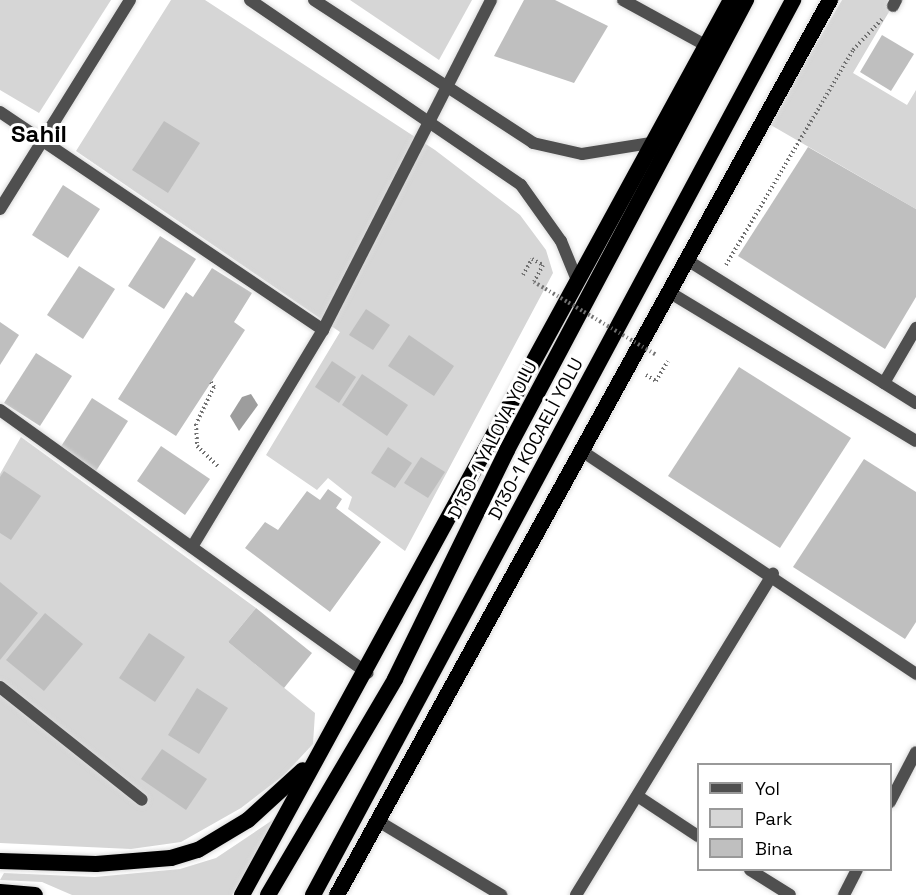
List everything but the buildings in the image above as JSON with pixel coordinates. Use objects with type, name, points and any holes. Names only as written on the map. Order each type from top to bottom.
[{"type":"highway","points":[[242,895],[367,673],[651,142],[731,0]]},
{"type":"highway","name":"D130-1 YALOVA YOLU","points":[[268,895],[395,679],[507,450],[746,0]]},
{"type":"highway","name":"D130-1 KOCAELİ YOLU","points":[[313,895],[430,684],[793,0]]},
{"type":"highway","points":[[337,895],[830,0]]},
{"type":"highway","points":[[0,861],[143,862],[198,850],[248,820],[290,787],[328,739],[507,450]]},
{"type":"highway","points":[[331,895],[430,684]]},
{"type":"highway","points":[[0,892],[35,895]]},
{"type":"street","points":[[0,209],[130,0]]},
{"type":"street","points":[[250,0],[520,185],[561,241],[577,280]]},
{"type":"street","points":[[314,0],[518,135],[547,148],[603,153],[651,142]]},
{"type":"street","points":[[192,547],[323,330],[491,0]]},
{"type":"street","points":[[623,0],[707,46]]},
{"type":"street","points":[[0,112],[323,330]]},
{"type":"street","points":[[687,260],[916,403]]},
{"type":"street","points":[[669,292],[916,441]]},
{"type":"street","points":[[884,382],[916,328]]},
{"type":"street","points":[[0,410],[367,673]]},
{"type":"street","points":[[582,451],[773,574],[916,674]]},
{"type":"street","points":[[576,895],[639,797],[773,574]]},
{"type":"street","points":[[0,687],[142,800]]},
{"type":"street","points":[[892,800],[916,752]]},
{"type":"street","points":[[639,797],[697,835]]},
{"type":"street","points":[[378,821],[501,895]]},
{"type":"street","points":[[752,871],[789,895]]},
{"type":"street","points":[[844,895],[856,871]]},
{"type":"path","points":[[718,279],[853,51],[895,3]]},
{"type":"path","points":[[523,275],[532,259],[543,265],[534,282],[658,356],[646,375],[656,381],[668,361]]},
{"type":"path","points":[[211,382],[214,387],[196,424],[197,446],[234,477]]},
{"type":"green space","points":[[0,0],[111,0],[39,113],[0,90]]},
{"type":"green space","points":[[171,0],[205,0],[435,150],[520,215],[546,250],[553,273],[405,551],[348,509],[352,497],[328,478],[317,490],[266,455],[340,332],[76,151]]},
{"type":"green space","points":[[350,0],[472,0],[439,60]]},
{"type":"green space","points":[[842,0],[896,0],[853,73],[907,105],[916,90],[916,209],[769,124]]},
{"type":"green space","points":[[21,437],[256,608],[228,642],[315,713],[313,744],[284,775],[241,808],[181,842],[131,849],[0,843],[0,474]]},
{"type":"green space","points":[[280,815],[232,895],[72,895],[42,882],[0,880],[4,873],[95,877],[180,869],[216,858]]},
{"type":"shaded area","points":[[251,394],[258,405],[239,431],[230,416],[242,397]]},
{"type":"district","name":"Sahil","points":[[39,134]]}]
